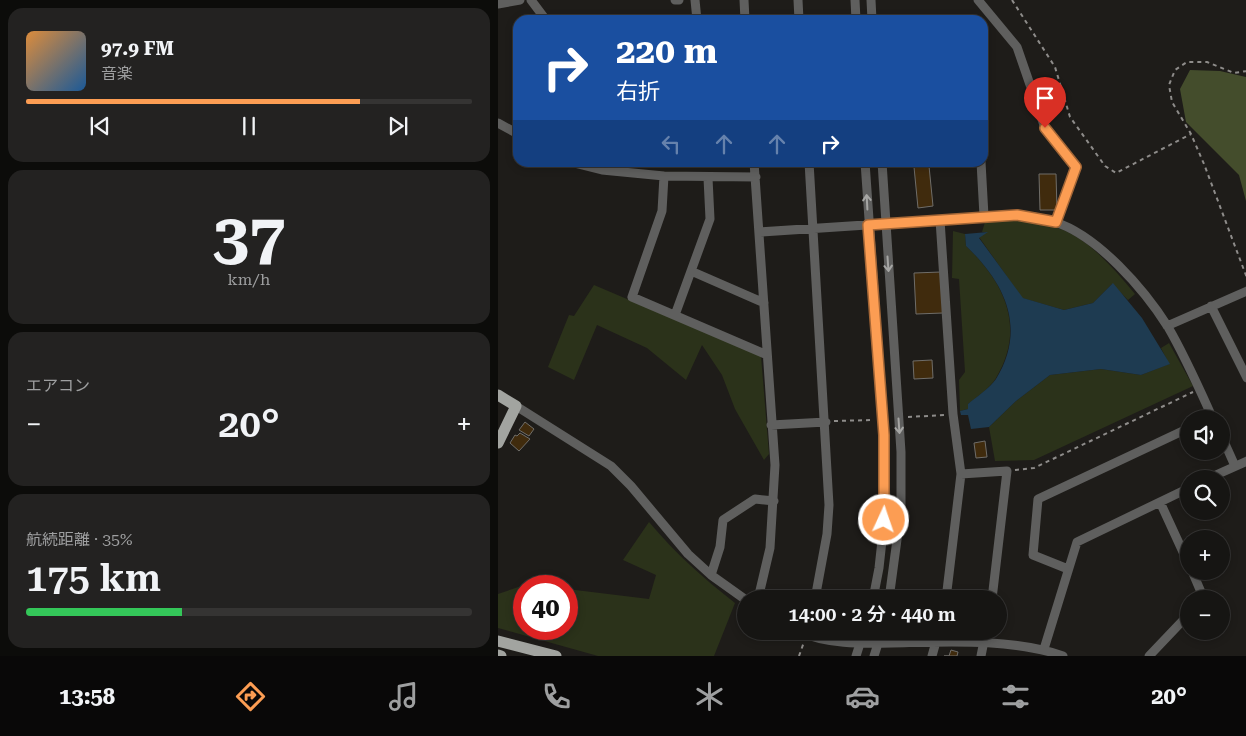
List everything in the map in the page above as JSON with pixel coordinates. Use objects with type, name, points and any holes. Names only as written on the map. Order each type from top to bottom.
[{"type":"main road","points":[[498,395],[516,406],[498,443]]},
{"type":"main road","points":[[498,641],[556,656]]},
{"type":"street","points":[[498,4],[520,0]]},
{"type":"street","points":[[531,0],[542,15]]},
{"type":"street","points":[[696,0],[697,15]]},
{"type":"street","points":[[744,0],[745,15]]},
{"type":"street","points":[[798,0],[799,15]]},
{"type":"street","points":[[855,0],[856,15]]},
{"type":"street","points":[[871,0],[872,15]]},
{"type":"street","points":[[978,0],[1017,47],[1045,128],[1076,167],[1056,222]]},
{"type":"street","points":[[498,122],[513,131]]},
{"type":"street","points":[[609,167],[664,176],[708,178],[756,177]]},
{"type":"street","points":[[755,167],[760,232],[774,501],[770,548],[760,590]]},
{"type":"street","points":[[809,167],[826,422],[829,505],[827,534],[817,590]]},
{"type":"street","points":[[865,167],[883,427],[886,504],[875,590]]},
{"type":"street","points":[[882,167],[901,452],[902,510],[890,590]]},
{"type":"street","points":[[981,167],[984,216]]},
{"type":"street","points":[[664,176],[662,212],[632,297],[767,355]]},
{"type":"street","points":[[675,316],[710,219],[708,178]]},
{"type":"street","points":[[760,232],[984,216],[1017,215],[1056,222],[1081,234],[1101,249],[1132,281],[1167,326],[1208,410]]},
{"type":"street","points":[[940,220],[953,414],[961,474],[947,590]]},
{"type":"street","points":[[691,271],[764,303]]},
{"type":"street","points":[[1167,326],[1246,291]]},
{"type":"street","points":[[1212,306],[1246,378]]},
{"type":"street","points":[[516,406],[632,486],[688,554],[711,575],[737,594]]},
{"type":"street","points":[[771,425],[826,422]]},
{"type":"street","points":[[1068,569],[1033,555],[1038,499],[1180,432]]},
{"type":"street","points":[[1230,455],[1235,466]]},
{"type":"street","points":[[1227,470],[1246,461]]},
{"type":"street","points":[[961,474],[1008,471],[993,590]]},
{"type":"street","points":[[1044,649],[1078,542],[1180,492]]},
{"type":"street","points":[[711,575],[720,547],[723,520],[755,499],[774,501]]},
{"type":"street","points":[[1160,502],[1180,545]]},
{"type":"street","points":[[1149,656],[1180,623]]},
{"type":"street","points":[[827,640],[878,644],[1021,645],[1044,649],[1063,656]]},
{"type":"street","points":[[856,656],[861,640]]},
{"type":"street","points":[[874,656],[879,640]]},
{"type":"street","points":[[932,656],[938,640]]},
{"type":"street","points":[[981,656],[985,640]]},
{"type":"path","points":[[1012,0],[1055,67],[1070,117],[1104,166],[1116,173],[1191,134]]},
{"type":"path","points":[[1246,71],[1234,73],[1207,62],[1187,62],[1175,70],[1169,85],[1172,102],[1191,134],[1222,209],[1246,278]]},
{"type":"path","points":[[1008,471],[1034,468],[1199,389]]},
{"type":"path","points":[[906,418],[953,414]]},
{"type":"path","points":[[826,422],[874,420]]},
{"type":"path","points":[[799,656],[802,640]]},
{"type":"green space","points":[[1190,70],[1220,71],[1246,77],[1246,201],[1239,175],[1186,122],[1180,89]]},
{"type":"green space","points":[[994,220],[1041,223],[1070,233],[1105,260],[1135,294],[1128,300],[1112,284],[1093,303],[1064,310],[1022,298],[979,237],[987,232],[982,232],[985,222]]},
{"type":"green space","points":[[953,231],[965,234],[966,246],[980,260],[1001,291],[1007,307],[1010,324],[1005,359],[996,378],[987,389],[968,404],[968,409],[960,411],[959,380],[965,372],[959,279],[952,278]]},
{"type":"green space","points":[[594,285],[761,356],[769,454],[764,460],[735,409],[722,375],[702,345],[686,380],[647,348],[597,325],[574,380],[548,367],[569,315],[574,316]]},
{"type":"green space","points":[[1169,343],[1193,386],[1034,460],[995,461],[989,427],[1016,401],[1050,375],[1101,369],[1141,375],[1169,364],[1161,348]]},
{"type":"green space","points":[[649,522],[690,565],[735,603],[714,656],[598,656],[541,640],[578,640],[578,590],[649,599],[656,575],[623,560]]},
{"type":"green space","points":[[513,589],[513,632],[498,628],[498,594]]},
{"type":"water","points":[[988,232],[979,238],[1023,298],[1064,310],[1093,303],[1113,283],[1142,318],[1170,364],[1141,375],[1101,369],[1050,375],[1016,401],[989,427],[971,429],[968,415],[961,415],[960,411],[968,409],[968,404],[996,379],[1005,360],[1010,342],[1010,324],[1007,307],[1001,291],[992,275],[966,246],[965,234]]},
{"type":"building","points":[[914,167],[929,167],[933,206],[918,208]]},
{"type":"building","points":[[1039,174],[1056,174],[1057,210],[1040,210]]},
{"type":"building","points":[[941,272],[943,313],[916,314],[914,273]]},
{"type":"building","points":[[932,360],[933,378],[914,379],[913,361]]},
{"type":"building","points":[[525,422],[534,429],[529,436],[519,430]]},
{"type":"building","points":[[520,433],[530,439],[519,451],[510,443],[515,435],[517,436]]},
{"type":"building","points":[[985,441],[987,457],[976,458],[974,443]]},
{"type":"building","points":[[951,650],[958,652],[957,656],[949,656]]},
{"type":"route","points":[[884,520],[886,504],[884,435],[868,225],[1017,215],[1056,222],[1076,167],[1045,128]]}]
